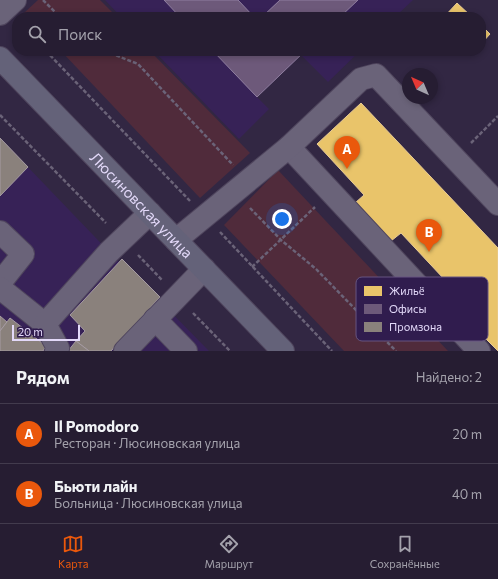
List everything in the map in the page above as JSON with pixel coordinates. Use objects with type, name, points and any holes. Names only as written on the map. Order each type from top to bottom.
[{"type":"main road","name":"Люсиновская улица","points":[[0,58],[283,351]]},
{"type":"lane","points":[[0,14],[15,0]]},
{"type":"lane","points":[[176,240],[288,147],[361,78],[376,75],[498,204]]},
{"type":"lane","points":[[288,147],[410,277]]},
{"type":"lane","points":[[45,324],[109,252],[150,213]]},
{"type":"lane","points":[[0,232],[23,254],[0,283]]},
{"type":"lane","points":[[125,351],[204,269]]},
{"type":"lane","points":[[0,288],[45,324],[58,348],[56,351]]},
{"type":"lane","points":[[155,319],[186,351]]},
{"type":"lane","points":[[470,341],[479,351]]},
{"type":"path","points":[[43,0],[55,12]]},
{"type":"path","points":[[118,56],[138,64],[241,186],[281,240],[316,269],[356,310]]},
{"type":"path","points":[[252,267],[330,192]]},
{"type":"path","points":[[386,341],[396,351]]},
{"type":"shaded area","points":[[38,0],[100,0],[112,12],[25,12]]},
{"type":"shaded area","points":[[105,0],[413,0],[400,12],[116,12]]},
{"type":"shaded area","points":[[66,56],[155,56],[250,153],[200,198]]},
{"type":"shaded area","points":[[159,56],[300,56],[257,97],[269,109],[239,139]]},
{"type":"shaded area","points":[[302,56],[355,56],[328,82]]},
{"type":"shaded area","points":[[0,138],[119,262],[122,259],[160,297],[158,299],[209,351],[0,351]]},
{"type":"shaded area","points":[[278,170],[378,277],[356,277],[356,341],[439,341],[448,351],[344,351],[224,225]]},
{"type":"building: Жильё","points":[[457,3],[467,12],[449,12]]},
{"type":"building: Жильё","points":[[486,30],[490,34],[486,38]]},
{"type":"building: Жильё","points":[[361,103],[498,248],[498,351],[488,341],[488,277],[442,277],[401,233],[391,241],[355,203],[364,195],[317,144]]},
{"type":"building: Офисы","points":[[164,0],[238,0],[249,12],[175,12]]},
{"type":"building: Офисы","points":[[280,0],[358,0],[345,12],[267,12]]},
{"type":"building: Офисы","points":[[218,56],[300,56],[257,97]]},
{"type":"building: Промзона","points":[[0,138],[28,167],[0,196]]},
{"type":"building: Промзона","points":[[122,259],[160,297],[111,351],[89,351],[76,341],[85,331],[70,315]]},
{"type":"building: Промзона","points":[[0,316],[7,322],[0,331]]},
{"type":"building: Промзона","points":[[10,318],[46,346],[43,351],[0,351],[0,331]]},
{"type":"building: Промзона","points":[[76,341],[89,351],[68,351]]},
{"type":"place","name":"Il Pomodoro","points":[[347,169]]},
{"type":"place","name":"Бьюти лайн","points":[[429,252]]}]
